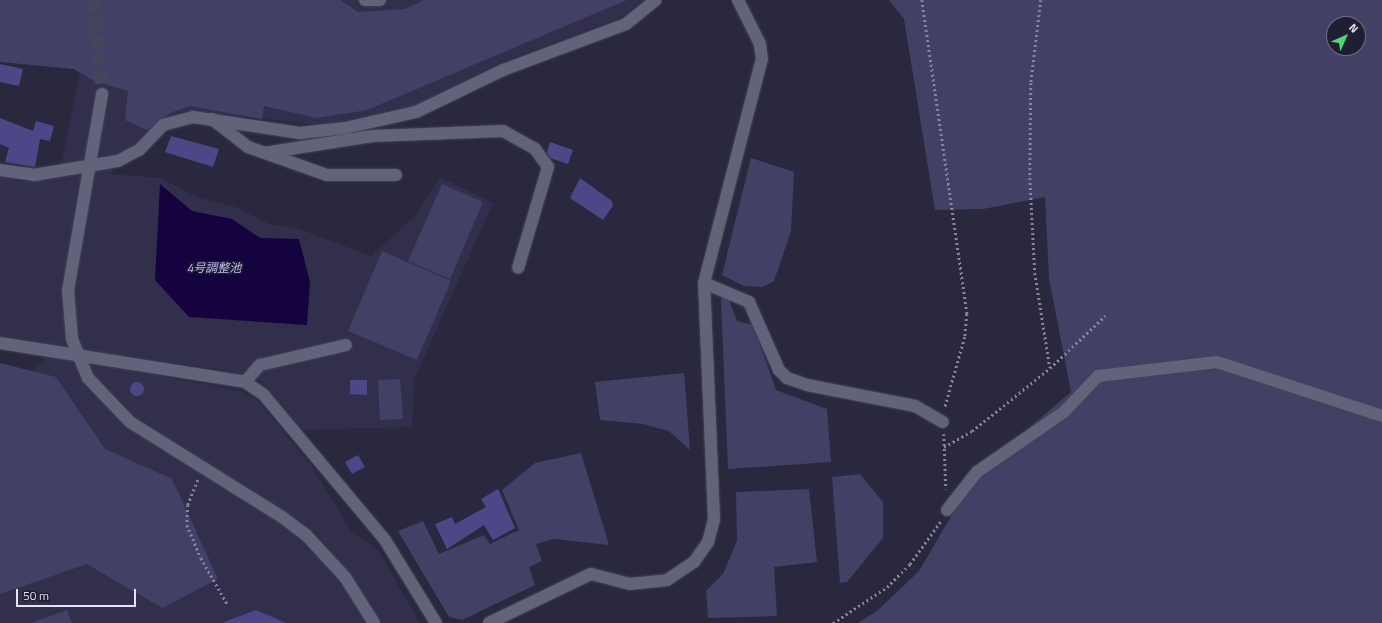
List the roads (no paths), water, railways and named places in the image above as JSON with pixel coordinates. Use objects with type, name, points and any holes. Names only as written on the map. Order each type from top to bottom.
[{"type":"street","points":[[365,0],[380,0]]},
{"type":"street","points":[[0,170],[34,175],[128,158],[164,126],[176,120],[212,119],[300,133],[345,128],[416,112],[503,70],[621,26],[639,16],[656,0]]},
{"type":"street","points":[[489,623],[584,576],[600,574],[630,584],[655,584],[678,574],[701,554],[714,519],[704,283],[762,59],[760,44],[738,0]]},
{"type":"street","points":[[102,94],[88,166],[68,290],[68,321],[77,355],[103,397],[130,422],[282,517],[307,536],[345,577],[374,623]]},
{"type":"street","points":[[212,119],[248,147],[328,174],[396,175]]},
{"type":"street","points":[[372,121],[373,136]]},
{"type":"street","points":[[264,153],[373,136],[503,131],[535,149],[548,167],[518,268]]},
{"type":"street","points":[[704,283],[749,302],[779,370],[787,378],[807,386],[915,406],[943,422]]},
{"type":"street","points":[[0,343],[245,382],[263,394],[385,540],[436,623]]},
{"type":"street","points":[[245,382],[260,365],[346,345]]},
{"type":"street","points":[[947,510],[977,472],[1064,412],[1098,376],[1217,362],[1382,416]]},
{"type":"water","name":"4号調整池","points":[[160,184],[192,211],[232,219],[260,238],[299,239],[310,282],[307,325],[189,317],[155,280]]},
{"type":"tunnel","points":[[93,0],[102,94]]}]
